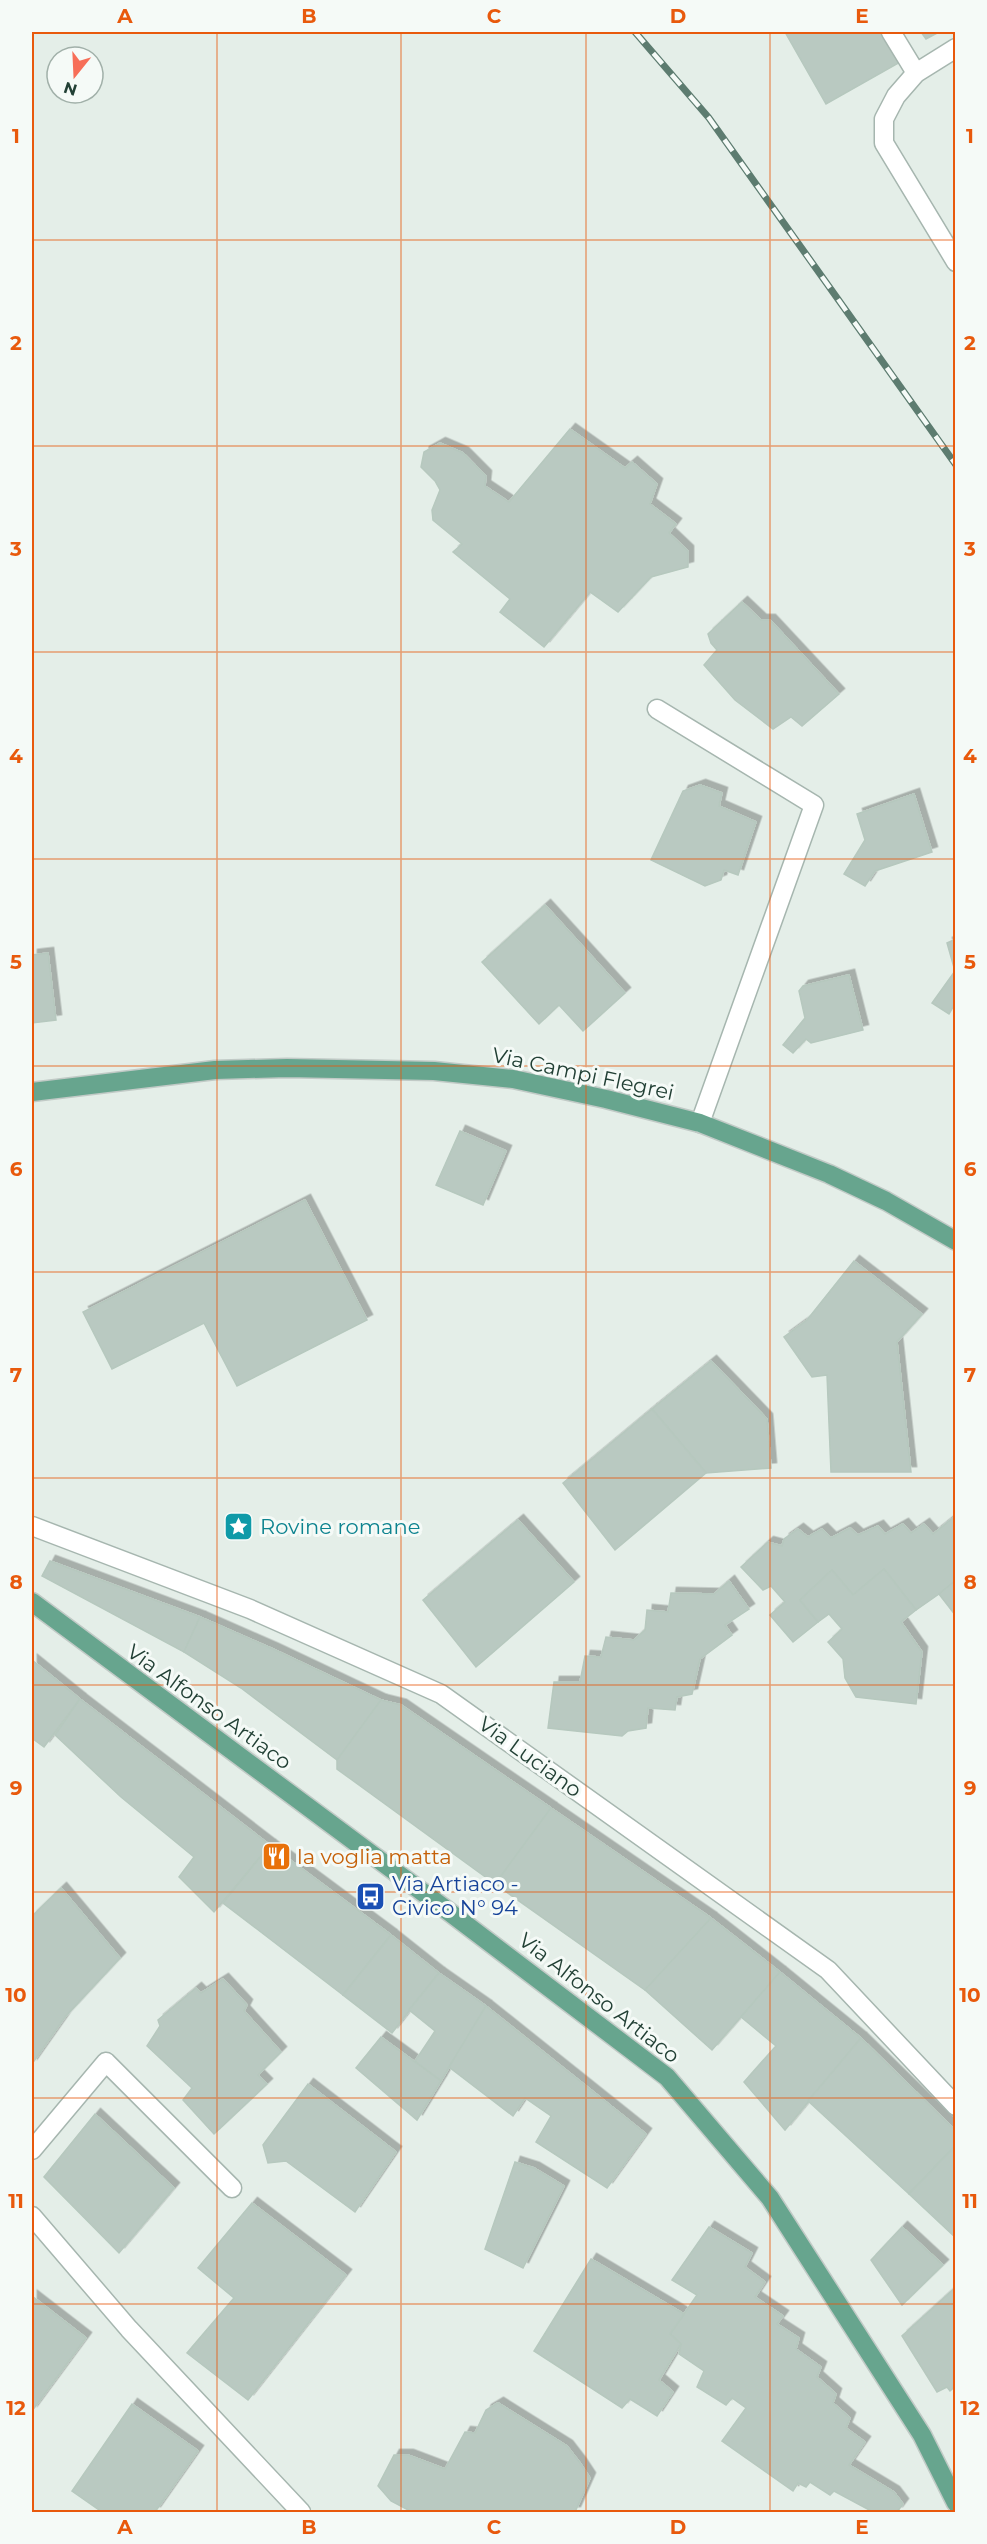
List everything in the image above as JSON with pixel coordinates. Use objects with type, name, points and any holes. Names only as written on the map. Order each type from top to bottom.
[{"type":"main road","name":"Via Campi Flegrei","points":[[32,1092],[214,1070],[299,1068],[434,1071],[513,1079],[606,1099],[700,1123],[829,1174],[886,1201],[956,1241]]},
{"type":"main road","name":"Via Alfonso Artiaco","points":[[32,1602],[667,2077],[770,2198],[922,2435],[956,2503]]},
{"type":"street","points":[[891,32],[916,73]]},
{"type":"street","points":[[956,48],[916,73],[896,96],[884,119],[884,143],[956,262]]},
{"type":"street","points":[[657,710],[814,805],[700,1123]]},
{"type":"street","name":"Via Luciano","points":[[32,1526],[250,1609],[441,1694],[828,1970],[956,2106]]},
{"type":"street","points":[[32,2150],[106,2062],[232,2188]]},
{"type":"street","points":[[32,2216],[129,2328],[301,2512]]},
{"type":"building","points":[[785,32],[885,32],[902,61],[826,104]]},
{"type":"building","points":[[921,32],[939,32],[926,39]]},
{"type":"building","points":[[570,429],[625,468],[632,462],[657,484],[650,504],[676,524],[669,533],[688,551],[688,567],[651,577],[618,612],[590,592],[544,647],[500,612],[510,599],[453,552],[462,544],[433,520],[432,510],[440,490],[435,481],[421,467],[424,452],[440,443],[463,453],[486,476],[485,486],[509,502]]},
{"type":"building","points":[[742,602],[761,620],[770,620],[839,694],[802,726],[791,717],[773,729],[735,700],[704,665],[717,650],[708,634]]},
{"type":"building","points":[[700,785],[722,793],[719,806],[756,822],[738,875],[724,870],[721,880],[705,886],[651,860],[683,791]]},
{"type":"building","points":[[914,794],[932,852],[875,871],[865,886],[844,874],[865,840],[857,814]]},
{"type":"building","points":[[545,905],[625,993],[583,1031],[559,1005],[539,1024],[482,962]]},
{"type":"building","points":[[956,939],[956,1002],[949,1014],[932,1003],[955,971],[947,943]]},
{"type":"building","points":[[48,953],[56,1020],[32,1023],[32,955]]},
{"type":"building","points":[[849,975],[863,1030],[811,1043],[806,1039],[793,1053],[783,1045],[805,1018],[799,991],[803,986]]},
{"type":"building","points":[[460,1131],[506,1151],[483,1205],[436,1185]]},
{"type":"building","points":[[305,1200],[367,1320],[237,1386],[204,1323],[112,1369],[83,1312]]},
{"type":"building","points":[[854,1261],[922,1314],[897,1342],[911,1472],[831,1472],[827,1375],[812,1377],[784,1337],[807,1320]]},
{"type":"building","points":[[711,1361],[767,1419],[771,1468],[706,1473],[652,1409]]},
{"type":"building","points":[[652,1409],[706,1473],[615,1550],[563,1483]]},
{"type":"building","points":[[953,1518],[956,1520],[956,1580],[939,1594],[916,1610],[884,1569],[853,1595],[832,1570],[800,1600],[818,1622],[793,1642],[770,1615],[785,1602],[771,1586],[763,1590],[741,1567],[768,1542],[782,1546],[784,1539],[798,1529],[808,1537],[822,1529],[831,1538],[850,1528],[858,1535],[878,1526],[885,1534],[903,1524],[911,1533],[924,1524],[933,1534]]},
{"type":"building","points":[[518,1520],[574,1582],[476,1667],[423,1600]]},
{"type":"building","points":[[50,1561],[200,1617],[184,1652],[42,1576]]},
{"type":"building","points":[[884,1569],[916,1610],[901,1622],[922,1652],[916,1704],[856,1697],[845,1678],[843,1659],[828,1642],[842,1629],[829,1614],[818,1622],[800,1600],[832,1570],[853,1595]]},
{"type":"building","points":[[956,1580],[956,1616],[939,1594]]},
{"type":"building","points":[[729,1581],[749,1609],[725,1625],[732,1635],[700,1659],[692,1694],[677,1697],[675,1710],[648,1708],[646,1728],[628,1731],[622,1736],[548,1728],[554,1682],[580,1682],[585,1656],[601,1657],[606,1637],[634,1640],[645,1630],[647,1610],[668,1612],[671,1593],[714,1594]]},
{"type":"building","points":[[200,1617],[381,1700],[337,1760],[241,1688],[184,1652]]},
{"type":"building","points":[[32,1660],[80,1699],[44,1747],[32,1738]]},
{"type":"building","points":[[80,1699],[270,1845],[214,1912],[179,1877],[194,1857],[121,1797],[55,1735]]},
{"type":"building","points":[[381,1700],[401,1705],[551,1808],[495,1884],[337,1769],[337,1760]]},
{"type":"building","points":[[551,1808],[711,1918],[645,1990],[495,1884]]},
{"type":"building","points":[[270,1845],[391,1935],[343,1995],[223,1903]]},
{"type":"building","points":[[61,1888],[120,1958],[65,2017],[32,2064],[32,1916]]},
{"type":"building","points":[[711,1918],[780,1972],[712,2050],[645,1990]]},
{"type":"building","points":[[391,1935],[439,1973],[392,2033],[343,1995]]},
{"type":"building","points":[[780,1972],[861,2038],[785,2130],[744,2082],[776,2046],[741,2017]]},
{"type":"building","points":[[439,1973],[486,2006],[441,2081],[415,2061],[435,2031],[409,2010]]},
{"type":"building","points":[[223,1979],[247,2005],[244,2011],[281,2052],[258,2075],[267,2084],[214,2134],[183,2100],[192,2088],[147,2046],[160,2026],[158,2020],[196,1988],[201,1993]]},
{"type":"building","points":[[486,2006],[646,2134],[607,2188],[536,2142],[551,2116],[525,2098],[513,2116],[449,2067]]},
{"type":"building","points":[[381,2037],[441,2081],[417,2120],[356,2068]]},
{"type":"building","points":[[861,2038],[956,2131],[956,2145],[909,2194],[808,2101]]},
{"type":"building","points":[[308,2084],[396,2152],[355,2212],[286,2161],[268,2163],[263,2145]]},
{"type":"building","points":[[95,2114],[174,2188],[119,2253],[44,2177]]},
{"type":"building","points":[[956,2145],[956,2238],[909,2194]]},
{"type":"building","points":[[515,2162],[534,2168],[564,2186],[523,2268],[485,2249]]},
{"type":"building","points":[[252,2203],[346,2275],[248,2400],[187,2353],[234,2298],[198,2268]]},
{"type":"building","points":[[709,2227],[752,2253],[745,2267],[765,2282],[755,2297],[783,2316],[777,2324],[799,2338],[796,2349],[821,2367],[817,2377],[836,2394],[833,2403],[850,2418],[846,2428],[865,2442],[849,2465],[894,2492],[903,2504],[897,2512],[873,2512],[834,2491],[830,2495],[810,2482],[806,2487],[798,2483],[793,2491],[722,2441],[746,2408],[732,2398],[726,2405],[697,2387],[704,2371],[679,2354],[681,2344],[670,2334],[697,2295],[672,2280]]},
{"type":"building","points":[[902,2227],[943,2265],[902,2305],[871,2260]]},
{"type":"building","points":[[591,2259],[684,2314],[670,2334],[681,2344],[659,2380],[673,2392],[657,2416],[630,2399],[622,2408],[534,2351]]},
{"type":"building","points":[[956,2287],[956,2386],[950,2391],[947,2387],[937,2392],[902,2336]]},
{"type":"building","points":[[32,2296],[86,2338],[32,2411]]},
{"type":"building","points":[[498,2403],[567,2446],[580,2463],[590,2478],[575,2512],[412,2512],[391,2501],[378,2486],[394,2455],[408,2455],[445,2469],[465,2432],[475,2433],[486,2410]]},
{"type":"building","points":[[132,2404],[198,2451],[155,2512],[102,2512],[72,2491]]},
{"type":"railway","points":[[635,32],[709,118],[956,465]]},
{"type":"place","name":"Rovine romane","points":[[239,1527]]},
{"type":"place","name":"la voglia matta","points":[[276,1857]]},
{"type":"place","name":"Via Artiaco - Civico N° 94","points":[[371,1896]]}]
